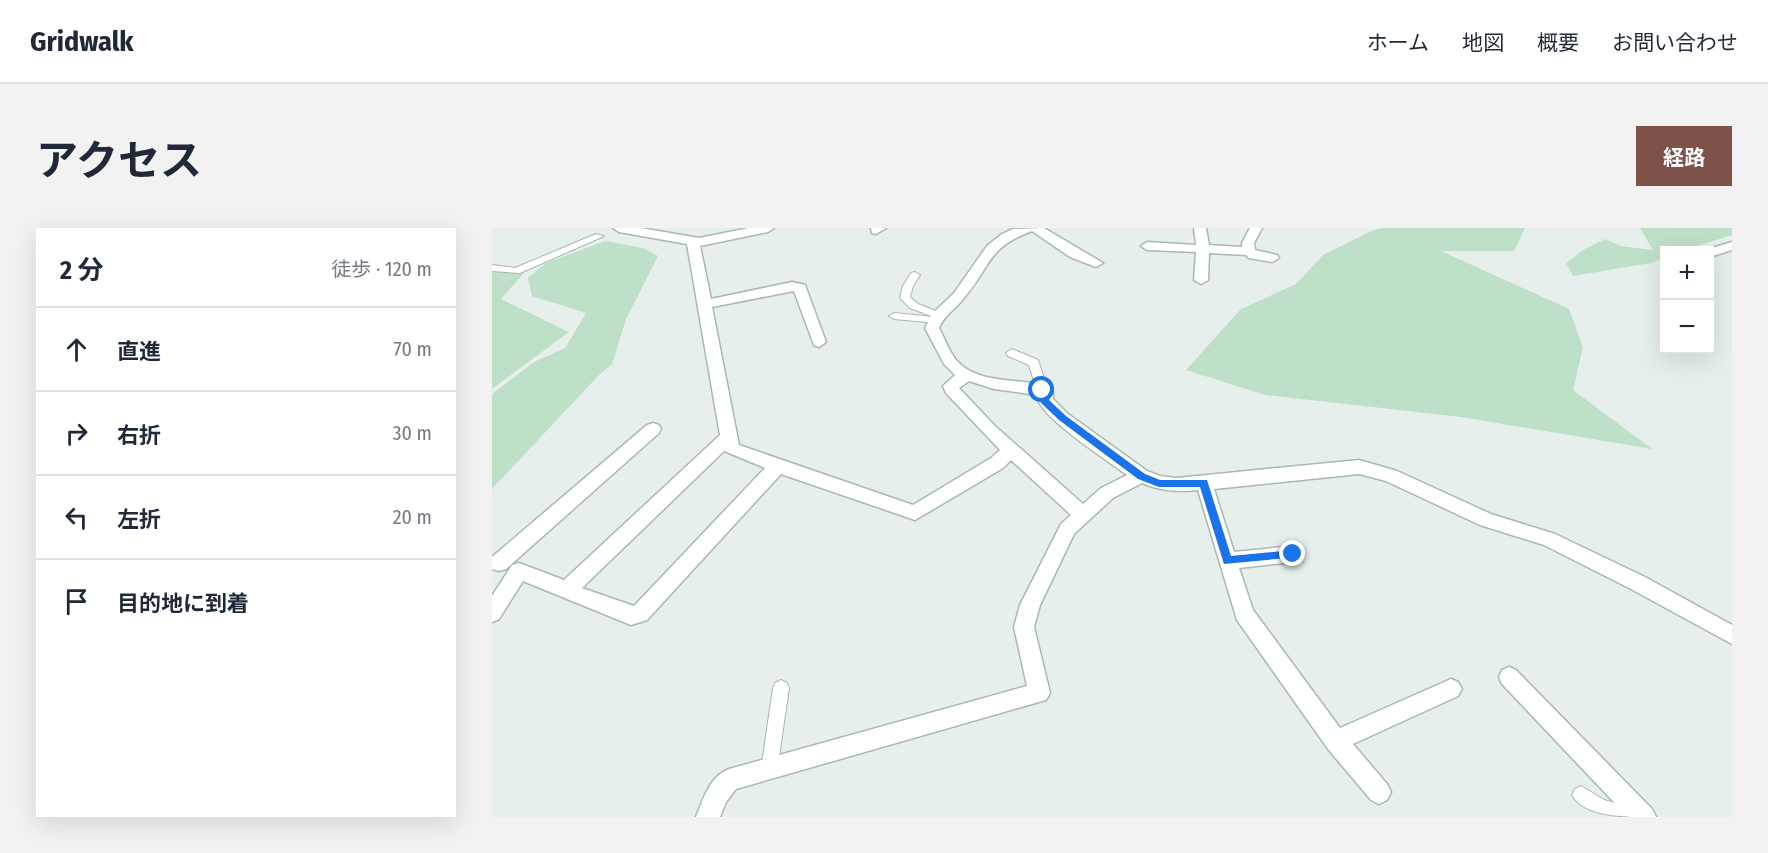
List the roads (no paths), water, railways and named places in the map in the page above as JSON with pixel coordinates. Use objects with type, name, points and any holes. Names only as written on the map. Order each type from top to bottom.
[{"type":"street","points":[[619,228],[707,242],[768,228]]},
{"type":"street","points":[[1028,228],[1005,237],[987,253],[961,294],[935,318],[932,328],[953,366],[965,376],[1042,390],[1046,393],[1044,401],[1062,418],[1141,476],[1159,483],[1177,485],[1204,483],[1359,467],[1380,473],[1486,520],[1549,538],[1732,635]]},
{"type":"street","points":[[1036,228],[1075,254],[1096,263]]},
{"type":"street","points":[[1200,228],[1203,248],[1201,280]]},
{"type":"street","points":[[1256,228],[1248,243],[1249,250],[1254,255],[1272,258]]},
{"type":"street","points":[[693,241],[731,448],[915,513],[996,463],[1010,450]]},
{"type":"street","points":[[1147,246],[1249,250]]},
{"type":"street","points":[[1714,253],[1732,246]]},
{"type":"street","points":[[703,305],[792,286],[800,288],[819,342]]},
{"type":"street","points":[[965,376],[951,386],[951,389],[1010,450],[1082,514]]},
{"type":"street","points":[[653,429],[495,562],[631,616],[640,614],[778,466]]},
{"type":"street","points":[[567,590],[729,436]]},
{"type":"street","points":[[708,817],[717,794],[729,780],[1039,693],[1024,627],[1030,605],[1067,529],[1107,493],[1141,476]]},
{"type":"street","points":[[1204,483],[1244,614],[1336,741],[1379,792]]},
{"type":"street","points":[[1227,561],[1293,554]]},
{"type":"street","points":[[492,613],[519,571]]},
{"type":"street","points":[[1509,677],[1642,817]]},
{"type":"street","points":[[1336,741],[1451,689]]},
{"type":"lane","points":[[492,268],[516,271],[599,236]]},
{"type":"lane","points":[[915,275],[908,286],[905,298],[935,318]]},
{"type":"lane","points":[[894,316],[935,318]]},
{"type":"lane","points":[[1012,353],[1034,363],[1042,390]]},
{"type":"lane","points":[[769,770],[781,688]]},
{"type":"lane","points":[[1581,795],[1601,808],[1642,817]]}]
